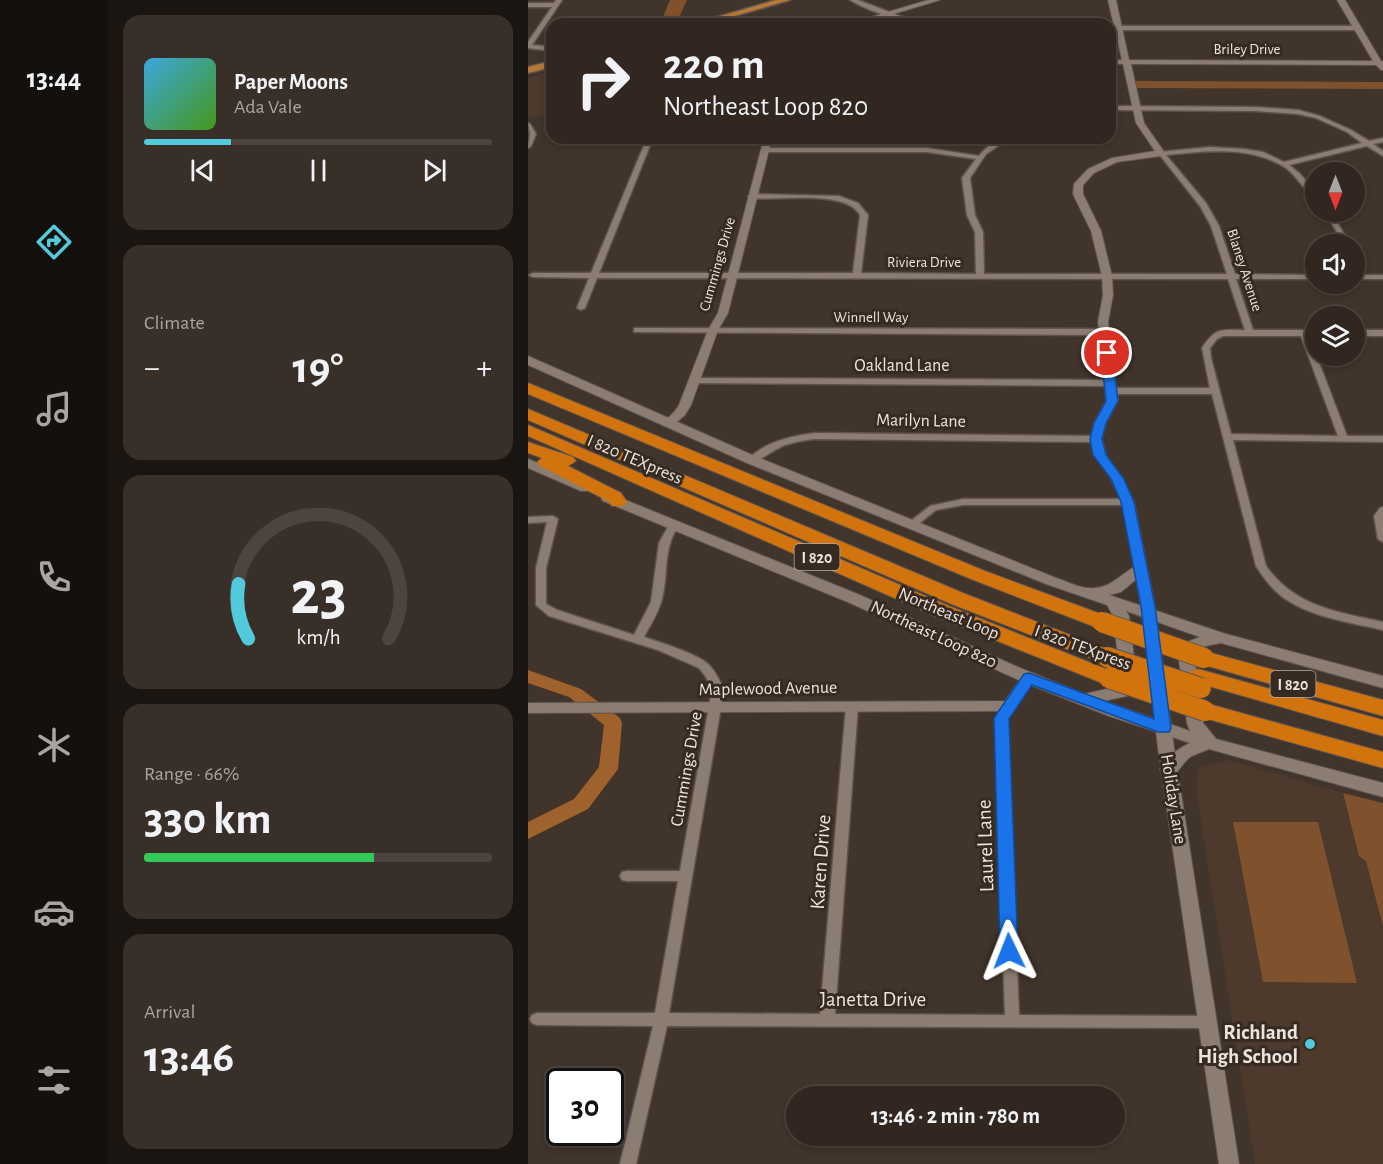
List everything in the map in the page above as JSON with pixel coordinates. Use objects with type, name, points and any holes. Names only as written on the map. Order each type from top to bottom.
[{"type":"highway","points":[[528,375],[680,443],[692,456]]},
{"type":"highway","name":"I 820","points":[[528,388],[978,575],[1050,604],[1102,621],[1201,674],[1383,708]]},
{"type":"highway","name":"I 820 TEXpress","points":[[528,404],[964,590],[1108,660]]},
{"type":"highway","name":"I 820 TEXpress","points":[[528,414],[956,598],[1108,660],[1201,674],[1383,728]]},
{"type":"highway","name":"Northeast Loop","points":[[528,430],[931,606],[1108,660],[1204,711],[1383,760]]},
{"type":"highway","points":[[528,447],[587,469],[934,619],[1095,678],[1108,660]]},
{"type":"highway","points":[[528,452],[615,497],[618,502]]},
{"type":"highway","name":"I 820 TEXpress","points":[[1201,674],[1383,740]]},
{"type":"main road","points":[[720,18],[759,3],[786,0]]},
{"type":"main road","points":[[528,70],[546,66]]},
{"type":"main road","points":[[528,360],[752,460],[1086,594],[1221,638],[1383,682]]},
{"type":"main road","name":"Northeast Loop 820","points":[[528,463],[859,600],[1029,678],[1163,728],[1307,771],[1383,790]]},
{"type":"main road","points":[[1086,594],[1116,589],[1140,569]]},
{"type":"main road","points":[[1084,699],[1121,692],[1129,682],[1121,616],[1113,603]]},
{"type":"main road","points":[[1169,769],[1184,753],[1209,741],[1198,730],[1195,723],[1186,653],[1196,643],[1221,638]]},
{"type":"street","points":[[853,0],[903,18]]},
{"type":"street","points":[[873,18],[936,0]]},
{"type":"street","name":"Blaney Avenue","points":[[1112,0],[1113,18]]},
{"type":"street","points":[[1341,0],[1383,71]]},
{"type":"street","points":[[528,5],[557,3]]},
{"type":"street","points":[[548,18],[557,3]]},
{"type":"street","points":[[528,45],[546,20]]},
{"type":"street","points":[[1116,28],[1358,28]]},
{"type":"street","name":"Blaney Avenue","points":[[1116,33],[1127,62],[1144,131],[1207,212],[1218,233],[1250,333],[1222,333],[1214,337],[1206,348],[1215,391],[1229,436],[1263,569],[1277,589],[1295,601],[1383,626]]},
{"type":"street","points":[[528,45],[546,48]]},
{"type":"street","name":"Briley Drive","points":[[1116,62],[1380,63]]},
{"type":"street","points":[[1116,108],[1256,109],[1298,112],[1330,122],[1383,154]]},
{"type":"street","points":[[528,125],[533,136],[528,146]]},
{"type":"street","points":[[1283,164],[1383,140]]},
{"type":"street","points":[[581,308],[648,144]]},
{"type":"street","name":"Cummings Drive","points":[[668,424],[681,413],[713,330],[723,313],[766,144]]},
{"type":"street","points":[[980,275],[979,232],[971,215],[966,178],[980,158],[997,144]]},
{"type":"street","points":[[1096,439],[1100,423],[1111,405],[1104,332],[1104,313],[1108,295],[1107,276],[1096,231],[1078,194],[1079,184],[1087,173],[1104,164],[1161,153],[1232,149],[1257,154],[1283,164],[1305,184]]},
{"type":"street","points":[[765,150],[927,150],[980,158]]},
{"type":"street","points":[[752,196],[834,197],[847,200],[860,207],[864,215],[857,275]]},
{"type":"street","name":"Riviera Drive","points":[[533,275],[1305,276]]},
{"type":"street","points":[[1365,277],[1383,277]]},
{"type":"street","name":"Winnell Way","points":[[637,330],[1104,332]]},
{"type":"street","points":[[1250,333],[1304,333],[1343,438]]},
{"type":"street","points":[[1365,333],[1383,333]]},
{"type":"street","name":"Oakland Lane","points":[[694,381],[1111,387],[1215,391]]},
{"type":"street","name":"Marilyn Lane","points":[[752,460],[762,452],[794,439],[815,436],[1096,439]]},
{"type":"street","points":[[1229,436],[1383,439]]},
{"type":"street","name":"Holiday Lane","points":[[1096,439],[1100,455],[1117,479],[1128,502],[1149,614],[1163,728],[1229,1164]]},
{"type":"street","points":[[912,524],[933,508],[963,502],[1128,502]]},
{"type":"street","points":[[1383,510],[1379,516],[1383,539]]},
{"type":"street","name":"Cummings Drive","points":[[528,520],[553,519],[541,568],[541,605],[553,613],[637,640],[703,665],[718,689],[661,1020],[628,1164]]},
{"type":"street","points":[[637,640],[657,599],[660,558],[667,533],[674,525]]},
{"type":"street","name":"Laurel Lane","points":[[1012,1021],[1001,718],[1029,678]]},
{"type":"street","name":"Karen Drive","points":[[827,1020],[852,706]]},
{"type":"street","name":"Maplewood Avenue","points":[[528,708],[1009,706]]},
{"type":"street","points":[[627,876],[686,876]]},
{"type":"street","name":"Janetta Drive","points":[[537,1019],[1208,1022]]},
{"type":"shaded area","points":[[670,0],[687,0],[679,18],[662,18]]},
{"type":"shaded area","points":[[546,73],[546,114],[533,118],[528,115],[528,78]]},
{"type":"shaded area","points":[[1135,81],[1383,82],[1383,89],[1137,88]]},
{"type":"shaded area","name":"Richland High School","points":[[1229,760],[1343,793],[1359,855],[1366,861],[1383,924],[1383,1164],[1255,1164],[1197,796],[1198,768]]},
{"type":"shaded area","points":[[1343,793],[1383,803],[1383,926],[1366,861],[1359,856]]},
{"type":"shaded area","points":[[1233,822],[1318,822],[1357,983],[1263,982]]},
{"type":"waterway","points":[[528,676],[575,693],[613,723],[608,769],[581,804],[528,831]]},
{"type":"place","name":"Richland High School","points":[[1310,1044]]},
{"type":"route","points":[[1009,951],[1001,718],[1009,706],[1029,678],[1163,728],[1148,606],[1134,543],[1128,502],[1123,488],[1112,470],[1103,461],[1096,439],[1100,423],[1112,401],[1107,353]]}]
